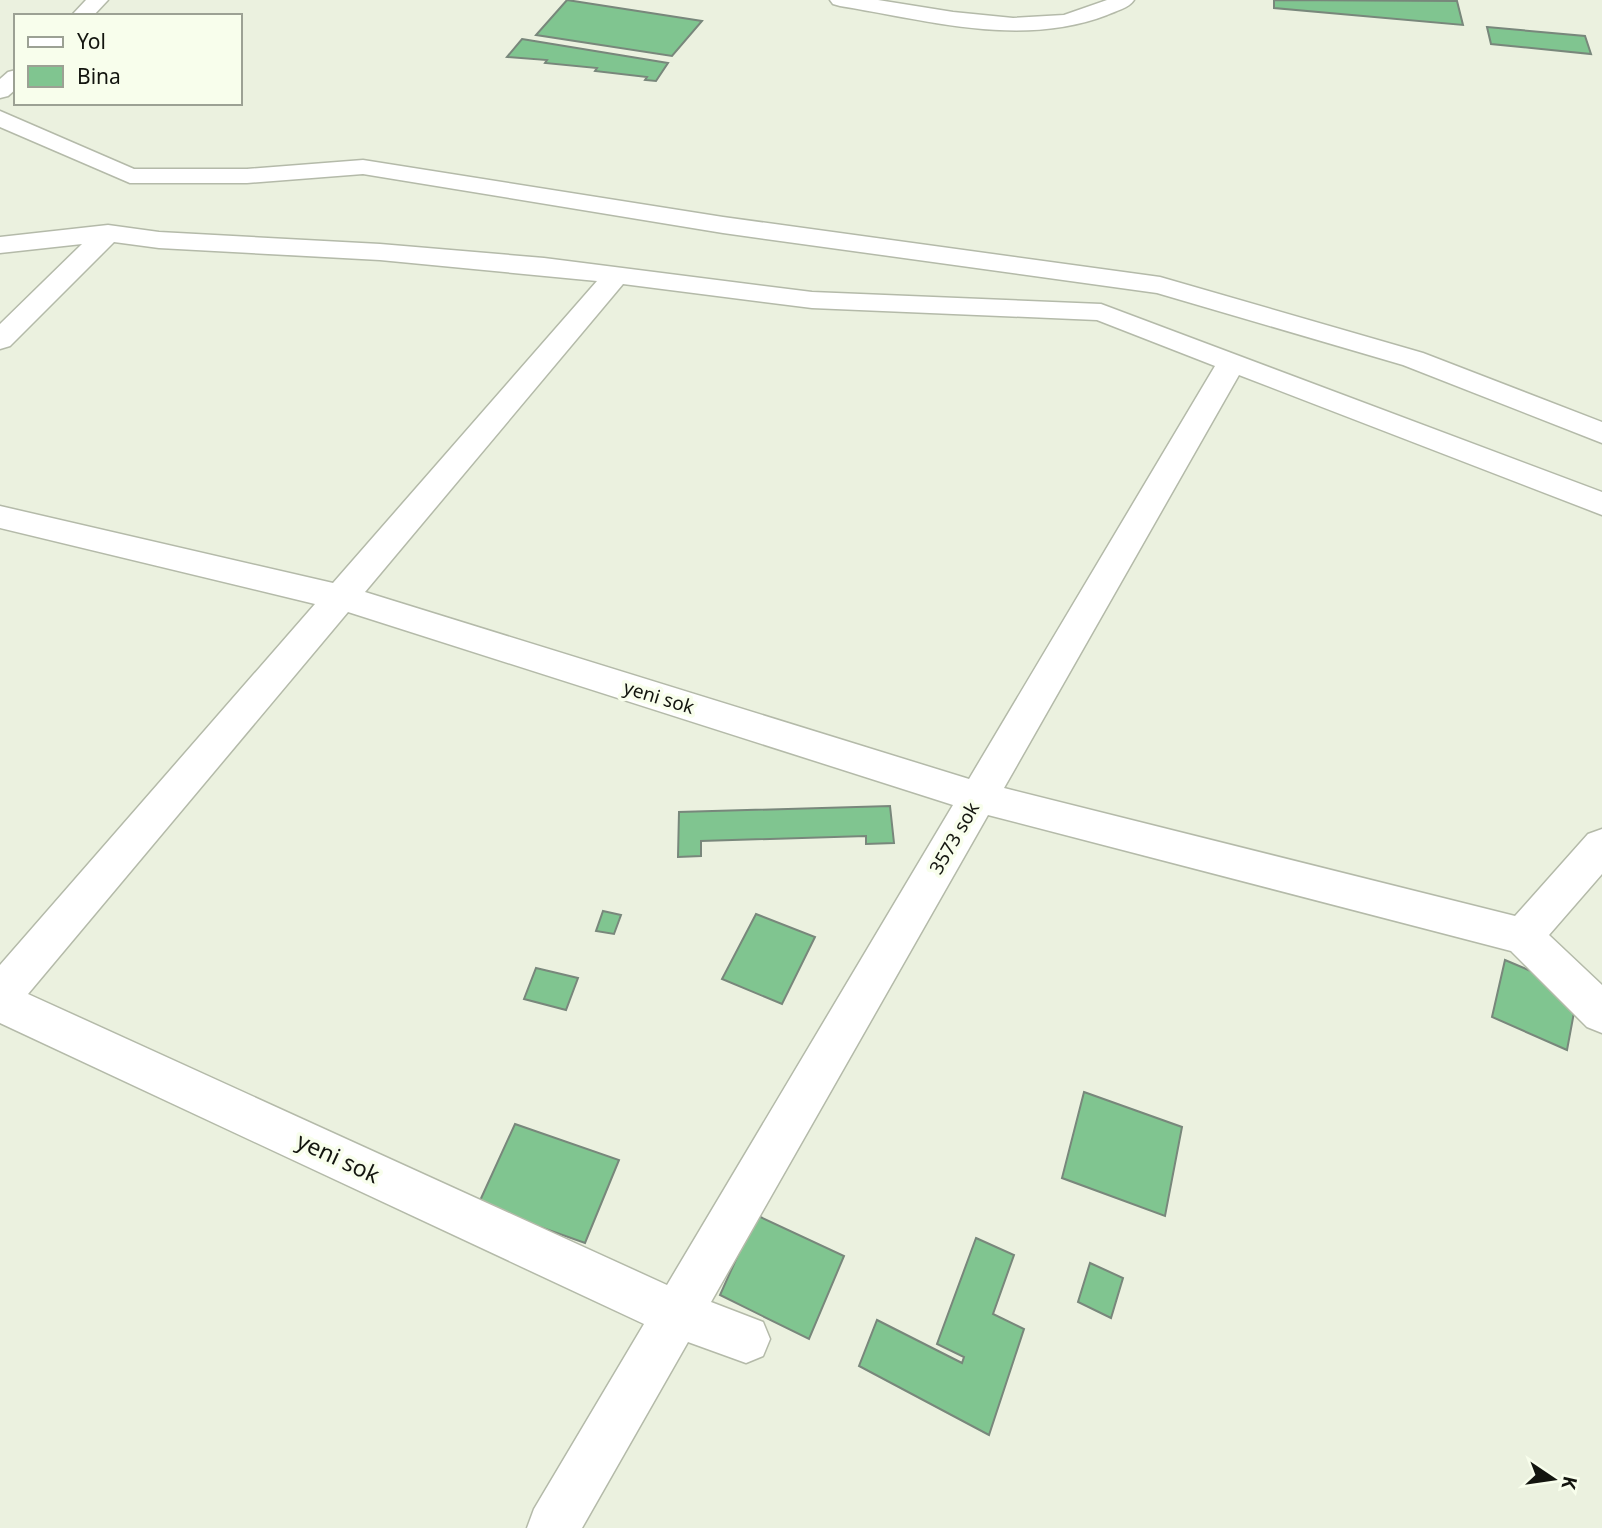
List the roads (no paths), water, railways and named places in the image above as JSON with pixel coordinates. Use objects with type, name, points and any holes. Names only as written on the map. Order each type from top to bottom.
[{"type":"street","points":[[83,14],[98,0]]},
{"type":"street","points":[[840,0],[995,23],[1035,24],[1062,22],[1097,12],[1124,0]]},
{"type":"street","points":[[0,92],[14,79]]},
{"type":"street","points":[[0,118],[130,176],[247,176],[363,167],[723,225],[1160,285],[1413,359],[1602,433]]},
{"type":"street","points":[[0,340],[108,233]]},
{"type":"street","points":[[0,245],[108,233],[159,240],[380,252],[617,274],[812,300],[1101,312],[1602,504]]},
{"type":"street","points":[[0,996],[617,274]]},
{"type":"street","name":"3573 sok","points":[[552,1528],[1232,362]]},
{"type":"street","name":"yeni sok","points":[[0,517],[340,597],[978,797],[1523,936]]},
{"type":"street","points":[[1602,846],[1523,936],[1602,1013]]},
{"type":"street","name":"yeni sok","points":[[0,1002],[677,1314],[746,1339]]}]
